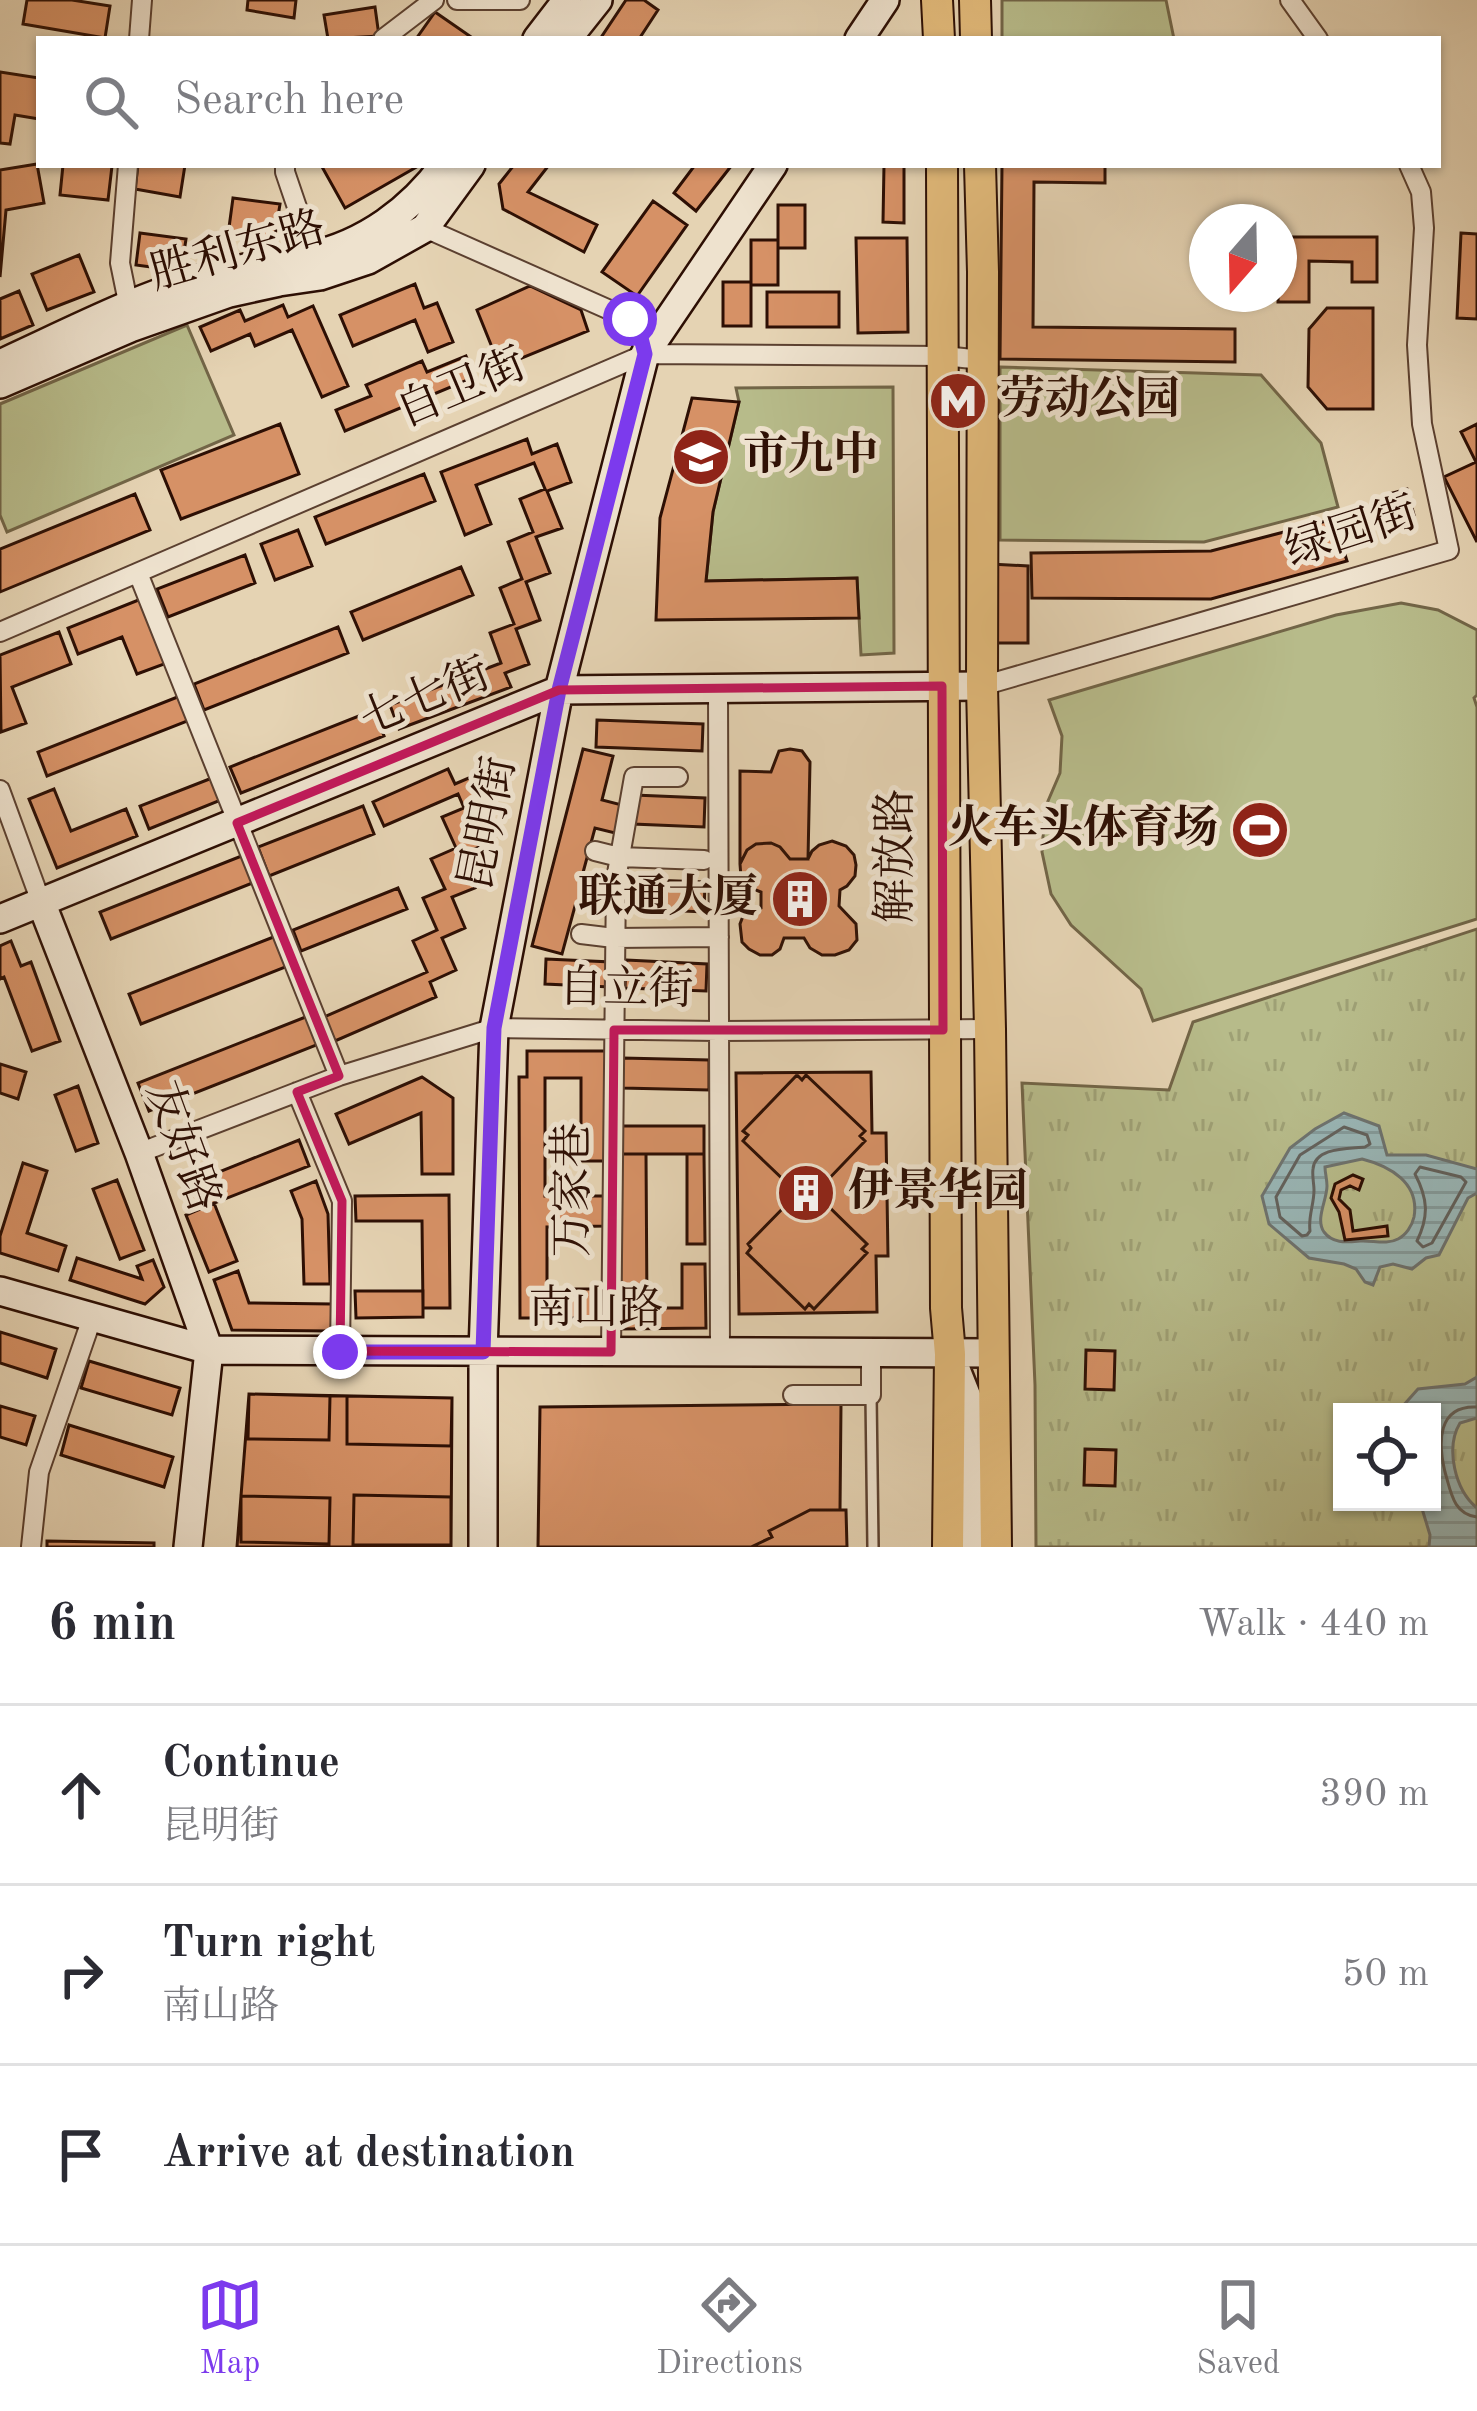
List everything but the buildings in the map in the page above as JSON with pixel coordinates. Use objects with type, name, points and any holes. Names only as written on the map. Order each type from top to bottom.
[{"type":"main road","points":[[539,36],[567,0]]},
{"type":"main road","points":[[569,36],[598,0]]},
{"type":"main road","points":[[861,36],[885,0]]},
{"type":"main road","points":[[938,0],[939,36]]},
{"type":"main road","points":[[975,0],[976,36]]},
{"type":"main road","points":[[0,364],[130,317],[204,278],[317,266],[390,220],[441,168]]},
{"type":"main road","name":"胜利东路","points":[[317,266],[368,260],[425,229],[469,168]]},
{"type":"main road","name":"昆明街","points":[[483,1547],[483,1352],[494,1028],[559,690],[645,354],[771,168]]},
{"type":"main road","name":"解放路","points":[[942,168],[948,1547]]},
{"type":"main road","name":"解放路","points":[[980,168],[982,686],[996,1547]]},
{"type":"main road","name":"胜利东路","points":[[0,384],[130,317]]},
{"type":"main road","name":"七七街","points":[[0,919],[559,690],[982,686]]},
{"type":"main road","name":"友好路","points":[[41,902],[209,1350],[188,1547]]},
{"type":"main road","name":"南山路","points":[[0,1291],[209,1350],[994,1354]]},
{"type":"main road","points":[[950,1354],[969,1402],[974,1547]]},
{"type":"street","points":[[139,36],[142,0]]},
{"type":"street","points":[[387,36],[434,0]]},
{"type":"street","points":[[457,0],[520,0]]},
{"type":"street","points":[[1290,0],[1316,36]]},
{"type":"street","points":[[128,168],[120,263],[130,317]]},
{"type":"street","points":[[285,168],[317,266]]},
{"type":"street","name":"绿园街","points":[[982,686],[1449,550],[1422,424],[1417,345],[1424,228],[1421,192],[1410,168]]},
{"type":"street","points":[[425,229],[630,319],[645,354]]},
{"type":"street","name":"自卫街","points":[[0,632],[645,354],[982,360]]},
{"type":"street","points":[[138,573],[339,1076]]},
{"type":"street","points":[[718,690],[720,1354]]},
{"type":"street","name":"万家巷","points":[[611,1352],[616,879],[634,777],[678,777]]},
{"type":"street","name":"友好路","points":[[0,790],[41,902]]},
{"type":"street","points":[[595,850],[619,857],[704,860]]},
{"type":"street","points":[[581,934],[719,937]]},
{"type":"street","name":"自立街","points":[[139,1154],[339,1076],[494,1028],[990,1029]]},
{"type":"street","points":[[297,1092],[342,1201],[340,1352]]},
{"type":"street","points":[[31,1547],[39,1472],[92,1318]]},
{"type":"street","points":[[793,1395],[872,1395],[871,1353]]},
{"type":"lane","points":[[872,1395],[873,1547]]},
{"type":"highlighted area","points":[[942,686],[943,1030],[614,1030],[611,1352],[340,1351],[342,1201],[297,1092],[339,1076],[237,823],[559,690]]},
{"type":"green space","points":[[1002,0],[1166,0],[1173,36],[1002,36]]},
{"type":"green space","points":[[187,325],[234,435],[7,532],[0,515],[0,404]]},
{"type":"green space","points":[[1000,367],[1261,375],[1321,443],[1338,507],[1204,542],[1000,540]]},
{"type":"green space","points":[[893,387],[894,653],[861,655],[857,578],[706,581],[713,512],[739,402],[736,388]]},
{"type":"green space","name":"火车头体育场","points":[[1401,603],[1438,610],[1477,630],[1477,919],[1153,1021],[1141,989],[1071,925],[1051,894],[1042,852],[1045,808],[1060,773],[1062,736],[1049,700],[1336,615]]},
{"type":"green space","points":[[1477,929],[1477,1547],[1036,1547],[1035,1385],[1022,1083],[1169,1090],[1193,1022]]},
{"type":"water","points":[[1344,1113],[1379,1126],[1387,1155],[1426,1155],[1477,1169],[1477,1193],[1468,1198],[1439,1255],[1412,1269],[1393,1264],[1380,1267],[1373,1285],[1356,1269],[1309,1258],[1269,1224],[1262,1196],[1290,1148]],"holes":[[[1362,1159],[1408,1186],[1415,1205],[1410,1227],[1389,1242],[1332,1239],[1321,1221],[1325,1167]]]},
{"type":"water","points":[[1477,1377],[1477,1418],[1460,1423],[1453,1456],[1463,1491],[1477,1508],[1477,1547],[1429,1547],[1423,1511],[1441,1511],[1441,1403],[1405,1403],[1418,1389],[1465,1384]]},
{"type":"place","name":"劳动公园","points":[[958,401]]},
{"type":"place","name":"市九中","points":[[701,457]]},
{"type":"place","name":"火车头体育场","points":[[1260,830]]},
{"type":"place","name":"联通大厦","points":[[800,899]]},
{"type":"place","name":"伊景华园","points":[[806,1193]]},
{"type":"route","points":[[340,1352],[483,1352],[494,1028],[559,690],[645,354],[630,319]]}]
